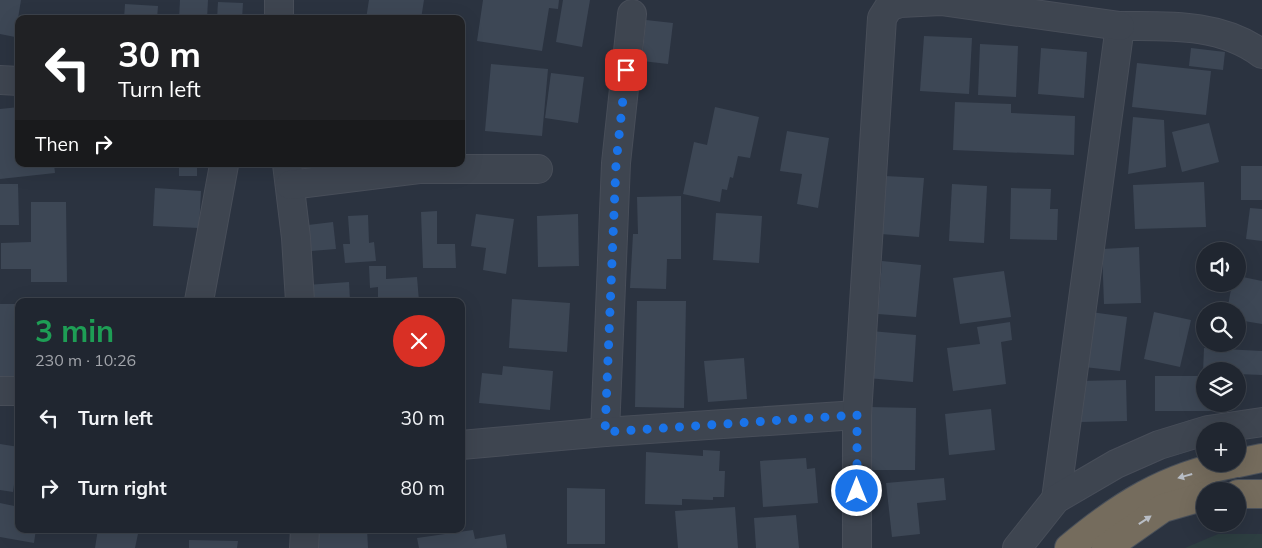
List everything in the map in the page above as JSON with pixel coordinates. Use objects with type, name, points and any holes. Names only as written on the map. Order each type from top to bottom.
[{"type":"highway","points":[[1246,461],[1262,458]]},
{"type":"highway","points":[[1069,548],[1108,515],[1171,480],[1202,472]]},
{"type":"highway","points":[[1246,494],[1262,494]]},
{"type":"highway","points":[[1106,548],[1163,508],[1196,499]]},
{"type":"street","points":[[279,0],[279,15]]},
{"type":"street","points":[[857,548],[857,415],[882,18],[889,7],[900,3],[940,1],[1120,26],[1187,26],[1235,39],[1262,54]]},
{"type":"street","points":[[605,432],[616,164],[632,14]]},
{"type":"street","points":[[1056,499],[1120,26]]},
{"type":"street","points":[[0,80],[15,81]]},
{"type":"street","points":[[199,298],[224,167]]},
{"type":"street","points":[[300,298],[289,175],[419,169],[538,169]]},
{"type":"street","points":[[0,391],[15,391]]},
{"type":"street","points":[[465,445],[605,432],[857,415]]},
{"type":"street","points":[[1018,548],[1056,499],[1116,464],[1158,445],[1208,430],[1262,422]]},
{"type":"street","points":[[304,548],[305,533]]},
{"type":"shaded area","points":[[1218,534],[1262,534],[1262,548],[1185,548]]},
{"type":"building","points":[[0,0],[21,0],[19,15],[15,15],[15,37],[0,34]]},
{"type":"building","points":[[180,0],[208,0],[207,15],[179,15]]},
{"type":"building","points":[[369,0],[424,0],[422,15],[367,15]]},
{"type":"building","points":[[483,0],[559,0],[558,9],[549,8],[542,51],[477,41]]},
{"type":"building","points":[[563,0],[590,0],[582,47],[556,42]]},
{"type":"building","points":[[218,2],[243,3],[242,15],[217,15]]},
{"type":"building","points":[[125,4],[158,6],[157,15],[124,15]]},
{"type":"building","points":[[646,20],[673,23],[668,64],[642,61]]},
{"type":"building","points":[[924,36],[972,38],[969,94],[920,91]]},
{"type":"building","points":[[980,44],[1018,46],[1016,97],[978,95]]},
{"type":"building","points":[[1041,48],[1087,52],[1084,98],[1038,94]]},
{"type":"building","points":[[1191,48],[1225,52],[1223,70],[1189,66]]},
{"type":"building","points":[[1137,63],[1211,71],[1206,115],[1132,107]]},
{"type":"building","points":[[491,64],[548,69],[542,136],[485,131]]},
{"type":"building","points":[[551,73],[584,77],[578,123],[545,118]]},
{"type":"building","points":[[955,102],[1011,104],[1011,113],[1075,116],[1074,155],[953,150]]},
{"type":"building","points":[[15,107],[15,167],[54,167],[55,173],[0,179],[0,109]]},
{"type":"building","points":[[715,107],[759,117],[750,158],[738,156],[733,178],[730,177],[727,190],[722,189],[720,202],[683,194],[694,142],[707,145]]},
{"type":"building","points":[[1133,117],[1164,120],[1166,167],[1128,174]]},
{"type":"building","points":[[1209,123],[1219,162],[1182,172],[1172,132]]},
{"type":"building","points":[[787,131],[829,138],[818,208],[797,204],[802,174],[780,171]]},
{"type":"building","points":[[1241,166],[1262,166],[1262,200],[1241,200]]},
{"type":"building","points":[[179,167],[197,167],[197,176],[179,176]]},
{"type":"building","points":[[885,176],[924,178],[919,237],[881,234]]},
{"type":"building","points":[[1204,182],[1206,227],[1135,229],[1133,185]]},
{"type":"building","points":[[0,184],[18,184],[19,225],[0,225]]},
{"type":"building","points":[[952,184],[987,186],[984,243],[949,241]]},
{"type":"building","points":[[155,188],[201,191],[199,228],[153,226]]},
{"type":"building","points":[[1011,188],[1051,189],[1050,209],[1058,209],[1057,240],[1010,239]]},
{"type":"building","points":[[681,196],[681,259],[667,259],[666,289],[630,288],[633,234],[638,234],[637,197]]},
{"type":"building","points":[[31,202],[66,202],[67,282],[31,282],[31,269],[1,269],[1,243],[31,242]]},
{"type":"building","points":[[1250,208],[1262,209],[1262,241],[1246,239]]},
{"type":"building","points":[[437,211],[437,244],[455,244],[456,268],[423,268],[421,212]]},
{"type":"building","points":[[716,213],[762,216],[759,263],[713,260]]},
{"type":"building","points":[[476,214],[514,219],[506,274],[483,270],[486,248],[471,246]]},
{"type":"building","points":[[578,214],[579,266],[538,267],[537,216]]},
{"type":"building","points":[[368,215],[369,243],[374,242],[376,261],[345,263],[343,244],[350,244],[348,216]]},
{"type":"building","points":[[333,222],[336,249],[311,251],[308,225]]},
{"type":"building","points":[[1139,247],[1141,303],[1104,304],[1102,249]]},
{"type":"building","points":[[882,261],[921,265],[916,317],[878,314]]},
{"type":"building","points":[[369,266],[386,266],[386,279],[417,277],[419,298],[378,298],[378,287],[370,288]]},
{"type":"building","points":[[1004,271],[1011,317],[960,324],[953,278]]},
{"type":"building","points":[[1246,278],[1262,281],[1262,324],[1246,321],[1246,302],[1229,302],[1231,292],[1246,292]]},
{"type":"building","points":[[349,282],[350,298],[308,298],[307,285]]},
{"type":"building","points":[[512,299],[570,303],[567,352],[509,348]]},
{"type":"building","points":[[637,301],[686,301],[684,408],[635,407]]},
{"type":"building","points":[[0,304],[15,304],[15,388],[0,388]]},
{"type":"building","points":[[1091,312],[1127,317],[1120,371],[1084,367]]},
{"type":"building","points":[[1154,312],[1191,320],[1180,367],[1144,359]]},
{"type":"building","points":[[1010,322],[1012,340],[1001,342],[1006,384],[953,391],[947,348],[980,344],[977,327]]},
{"type":"building","points":[[871,331],[916,335],[913,382],[867,378]]},
{"type":"building","points":[[1262,351],[1262,375],[1246,374],[1246,362],[1203,362],[1204,352]]},
{"type":"building","points":[[744,358],[747,399],[708,402],[704,361]]},
{"type":"building","points":[[503,366],[553,371],[550,410],[479,403],[482,373],[502,375]]},
{"type":"building","points":[[1155,376],[1196,376],[1196,411],[1155,411]]},
{"type":"building","points":[[1126,380],[1127,421],[1080,422],[1079,381]]},
{"type":"building","points":[[869,407],[916,408],[915,470],[869,470]]},
{"type":"building","points":[[991,409],[995,450],[949,455],[945,414]]},
{"type":"building","points":[[0,444],[15,446],[13,492],[0,490]]},
{"type":"building","points":[[703,450],[720,451],[719,471],[725,471],[724,497],[713,497],[713,500],[682,499],[682,505],[645,504],[646,452],[703,456]]},
{"type":"building","points":[[806,458],[807,469],[815,468],[818,503],[763,507],[760,461]]},
{"type":"building","points":[[944,478],[946,500],[917,503],[920,534],[892,537],[886,483]]},
{"type":"building","points":[[567,488],[605,489],[605,544],[567,544]]},
{"type":"building","points":[[0,503],[15,506],[15,533],[35,533],[34,543],[0,537]]},
{"type":"building","points":[[735,507],[738,548],[678,548],[675,511]]},
{"type":"building","points":[[796,515],[799,548],[756,548],[754,518]]},
{"type":"building","points":[[473,530],[475,539],[505,534],[507,548],[419,548],[417,538],[465,533],[465,531]]},
{"type":"building","points":[[97,533],[138,533],[135,548],[95,548]]},
{"type":"building","points":[[315,533],[367,533],[368,548],[315,548]]},
{"type":"building","points":[[189,540],[238,541],[237,548],[189,548]]},
{"type":"route","points":[[626,70],[616,164],[605,432],[857,415],[857,491]]}]
